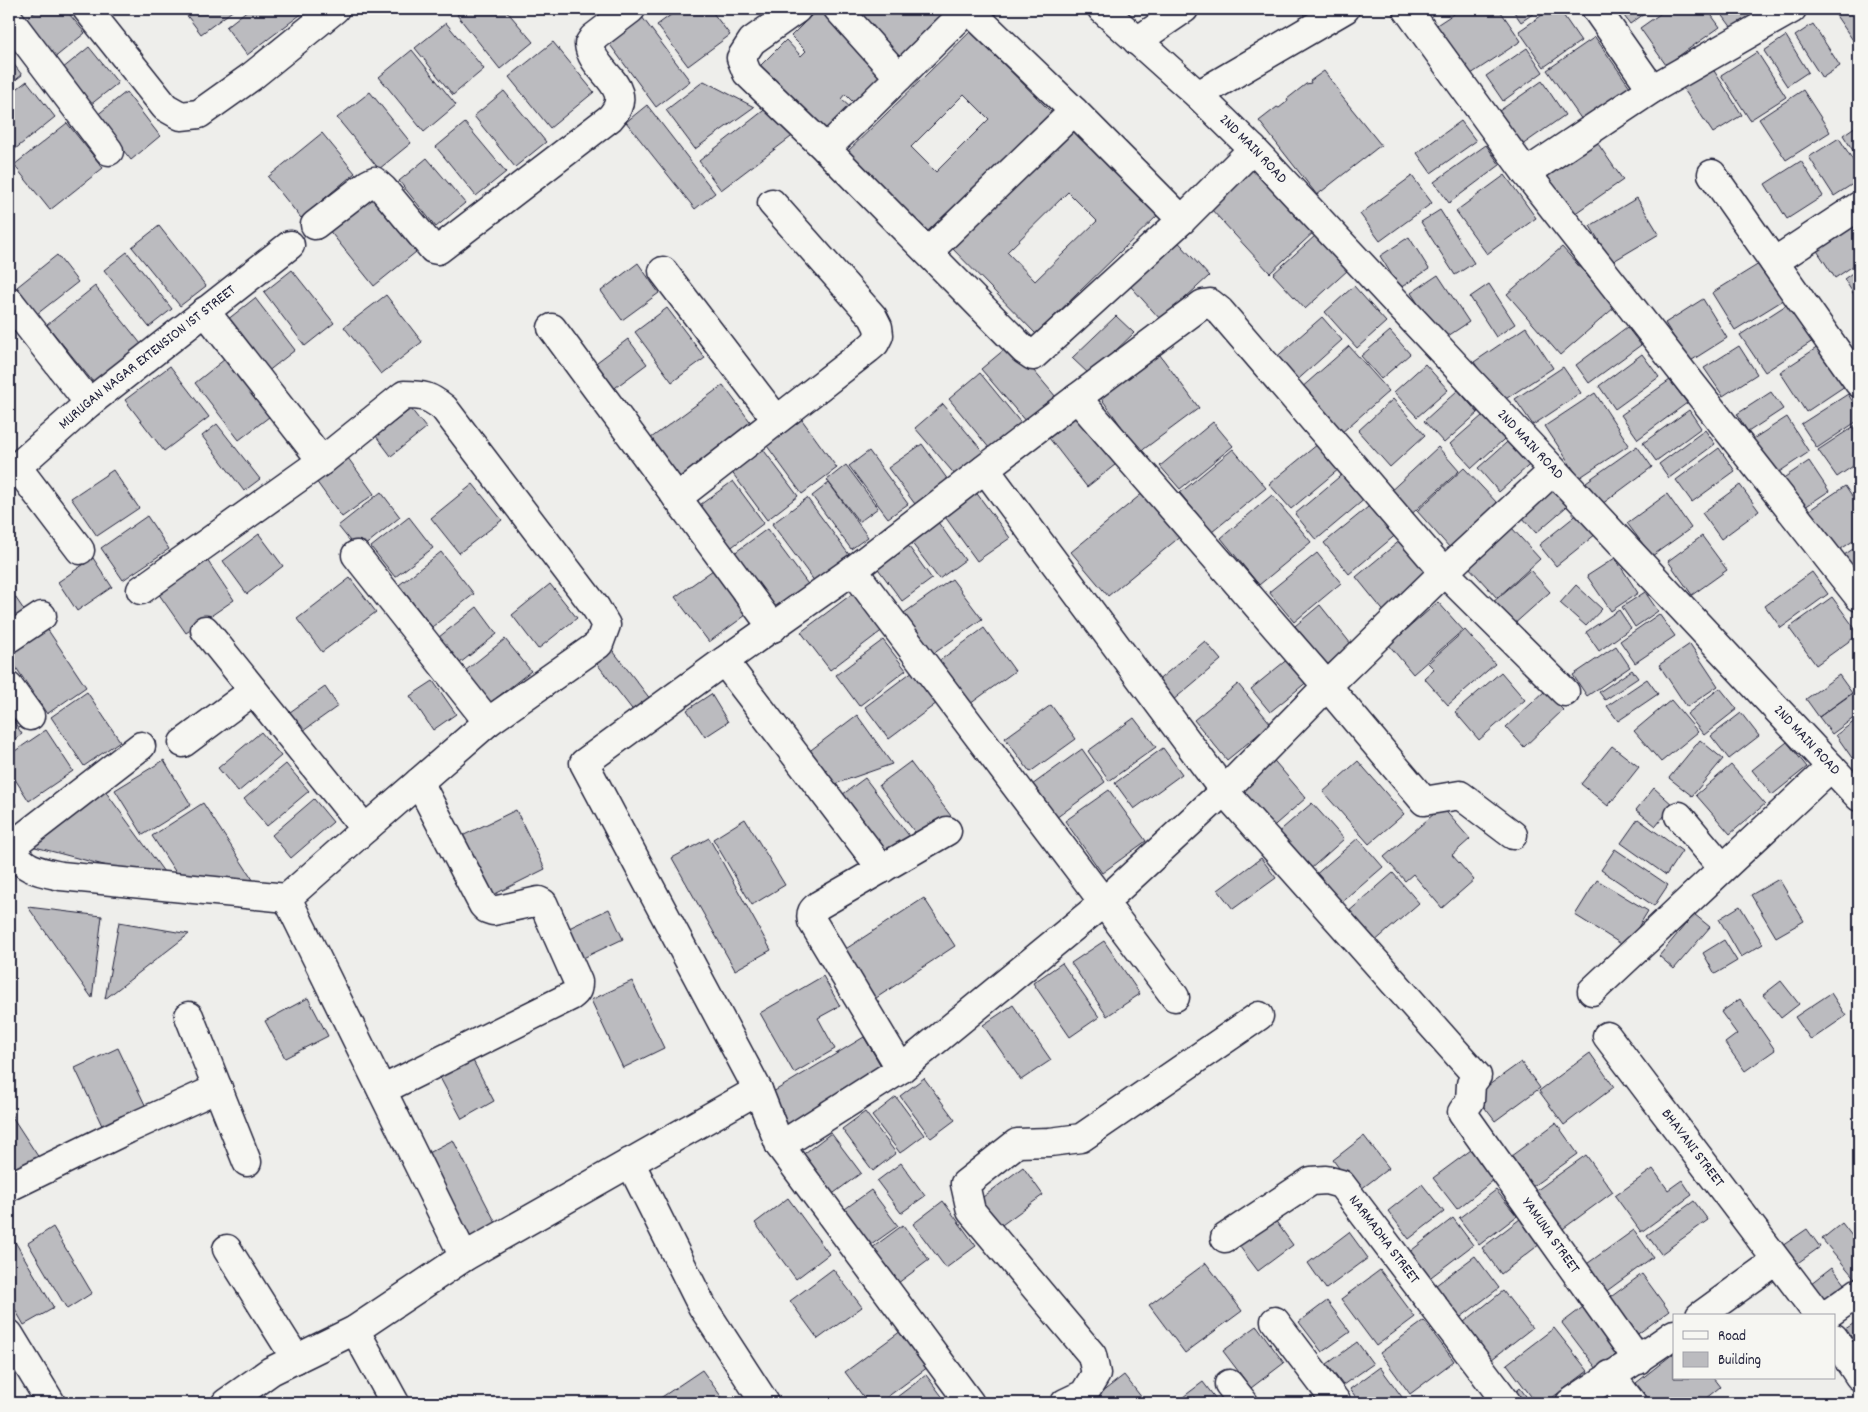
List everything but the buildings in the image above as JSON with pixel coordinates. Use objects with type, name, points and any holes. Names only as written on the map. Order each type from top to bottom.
[{"type":"street","points":[[87,9],[165,107],[181,116],[199,114],[251,77],[336,9]]},
{"type":"street","points":[[316,225],[368,184],[374,182],[433,249],[438,250],[617,111],[618,90],[592,56],[590,44],[593,38],[631,9]]},
{"type":"street","points":[[797,9],[752,41],[741,58],[747,74],[826,149],[1024,350],[1033,356],[1182,220],[1253,149]]},
{"type":"street","points":[[838,9],[899,77]]},
{"type":"street","points":[[826,149],[968,9],[1074,111],[1182,220]]},
{"type":"street","name":"2ND MAIN ROAD","points":[[1102,9],[1198,95],[1253,149],[1859,797]]},
{"type":"street","points":[[1198,95],[1346,9]]},
{"type":"street","points":[[1407,9],[1526,173],[1859,597]]},
{"type":"street","points":[[1596,9],[1652,89]]},
{"type":"street","points":[[1526,173],[1652,89],[1792,9]]},
{"type":"street","points":[[1138,41],[1168,13]]},
{"type":"street","points":[[9,19],[109,151]]},
{"type":"street","points":[[928,252],[1074,111]]},
{"type":"street","points":[[1712,174],[1859,383]]},
{"type":"street","points":[[677,498],[875,343],[879,336],[878,327],[873,317],[772,203]]},
{"type":"street","points":[[1774,262],[1859,206]]},
{"type":"street","name":"MURUGAN NAGAR EXTENSION 1ST STREET","points":[[13,470],[90,404],[290,245]]},
{"type":"street","points":[[664,271],[776,419]]},
{"type":"street","points":[[9,301],[90,404]]},
{"type":"street","points":[[970,1403],[780,1146],[758,1090],[584,763],[853,570],[1077,398],[1203,304],[1210,303],[1220,310],[1444,572],[1565,692]]},
{"type":"street","points":[[205,311],[322,460]]},
{"type":"street","points":[[552,328],[773,628]]},
{"type":"street","points":[[141,590],[322,460],[404,395],[421,395],[432,398],[444,408],[596,608],[606,625],[599,644],[488,722],[288,898],[61,876],[37,870],[23,864],[16,856],[14,848],[18,841],[141,746]]},
{"type":"street","points":[[1077,398],[1327,686],[1424,802],[1460,795],[1513,835]]},
{"type":"street","points":[[985,469],[1224,791]]},
{"type":"street","points":[[13,470],[80,550]]},
{"type":"street","points":[[780,1146],[901,1069],[1104,902],[1224,791],[1327,686],[1444,572],[1553,471]]},
{"type":"street","points":[[356,555],[488,722]]},
{"type":"street","points":[[853,570],[1175,997]]},
{"type":"street","points":[[9,638],[42,616]]},
{"type":"street","points":[[205,630],[365,829]]},
{"type":"street","points":[[724,661],[882,869]]},
{"type":"street","points":[[9,687],[30,716]]},
{"type":"street","points":[[183,742],[253,691]]},
{"type":"street","points":[[1592,991],[1722,867],[1831,767]]},
{"type":"street","points":[[382,1090],[571,996],[578,988],[578,982],[543,903],[539,901],[493,911],[487,910],[482,905],[418,782]]},
{"type":"street","name":"YAMUNA STREET","points":[[1224,791],[1477,1076],[1471,1084],[1470,1101],[1462,1112],[1638,1360]]},
{"type":"street","points":[[1679,816],[1722,867]]},
{"type":"street","points":[[901,1069],[810,915],[813,909],[819,905],[947,831]]},
{"type":"street","points":[[288,898],[464,1257]]},
{"type":"street","points":[[190,1016],[247,1162]]},
{"type":"street","points":[[1066,1403],[1084,1394],[1096,1374],[1092,1355],[971,1211],[965,1184],[1017,1142],[1050,1142],[1081,1138],[1259,1016]]},
{"type":"street","name":"BHAVANI STREET","points":[[1607,1036],[1817,1314]]},
{"type":"street","points":[[9,1187],[218,1088]]},
{"type":"street","points":[[226,1403],[271,1371],[355,1330],[464,1257],[758,1090]]},
{"type":"street","points":[[630,1162],[702,1306],[765,1403]]},
{"type":"street","name":"NARMADHA STREET","points":[[1225,1238],[1311,1181],[1326,1180],[1341,1184],[1506,1403]]},
{"type":"street","points":[[227,1249],[296,1359]]},
{"type":"street","points":[[1703,1314],[1776,1261]]},
{"type":"street","points":[[1828,1314],[1859,1292]]},
{"type":"street","points":[[1275,1321],[1336,1403]]},
{"type":"street","points":[[355,1330],[395,1403]]},
{"type":"street","points":[[9,1334],[51,1403]]},
{"type":"street","points":[[1570,1403],[1610,1375],[1638,1360],[1673,1335]]},
{"type":"street","points":[[1836,1341],[1859,1376]]},
{"type":"street","points":[[1610,1375],[1632,1403]]}]
